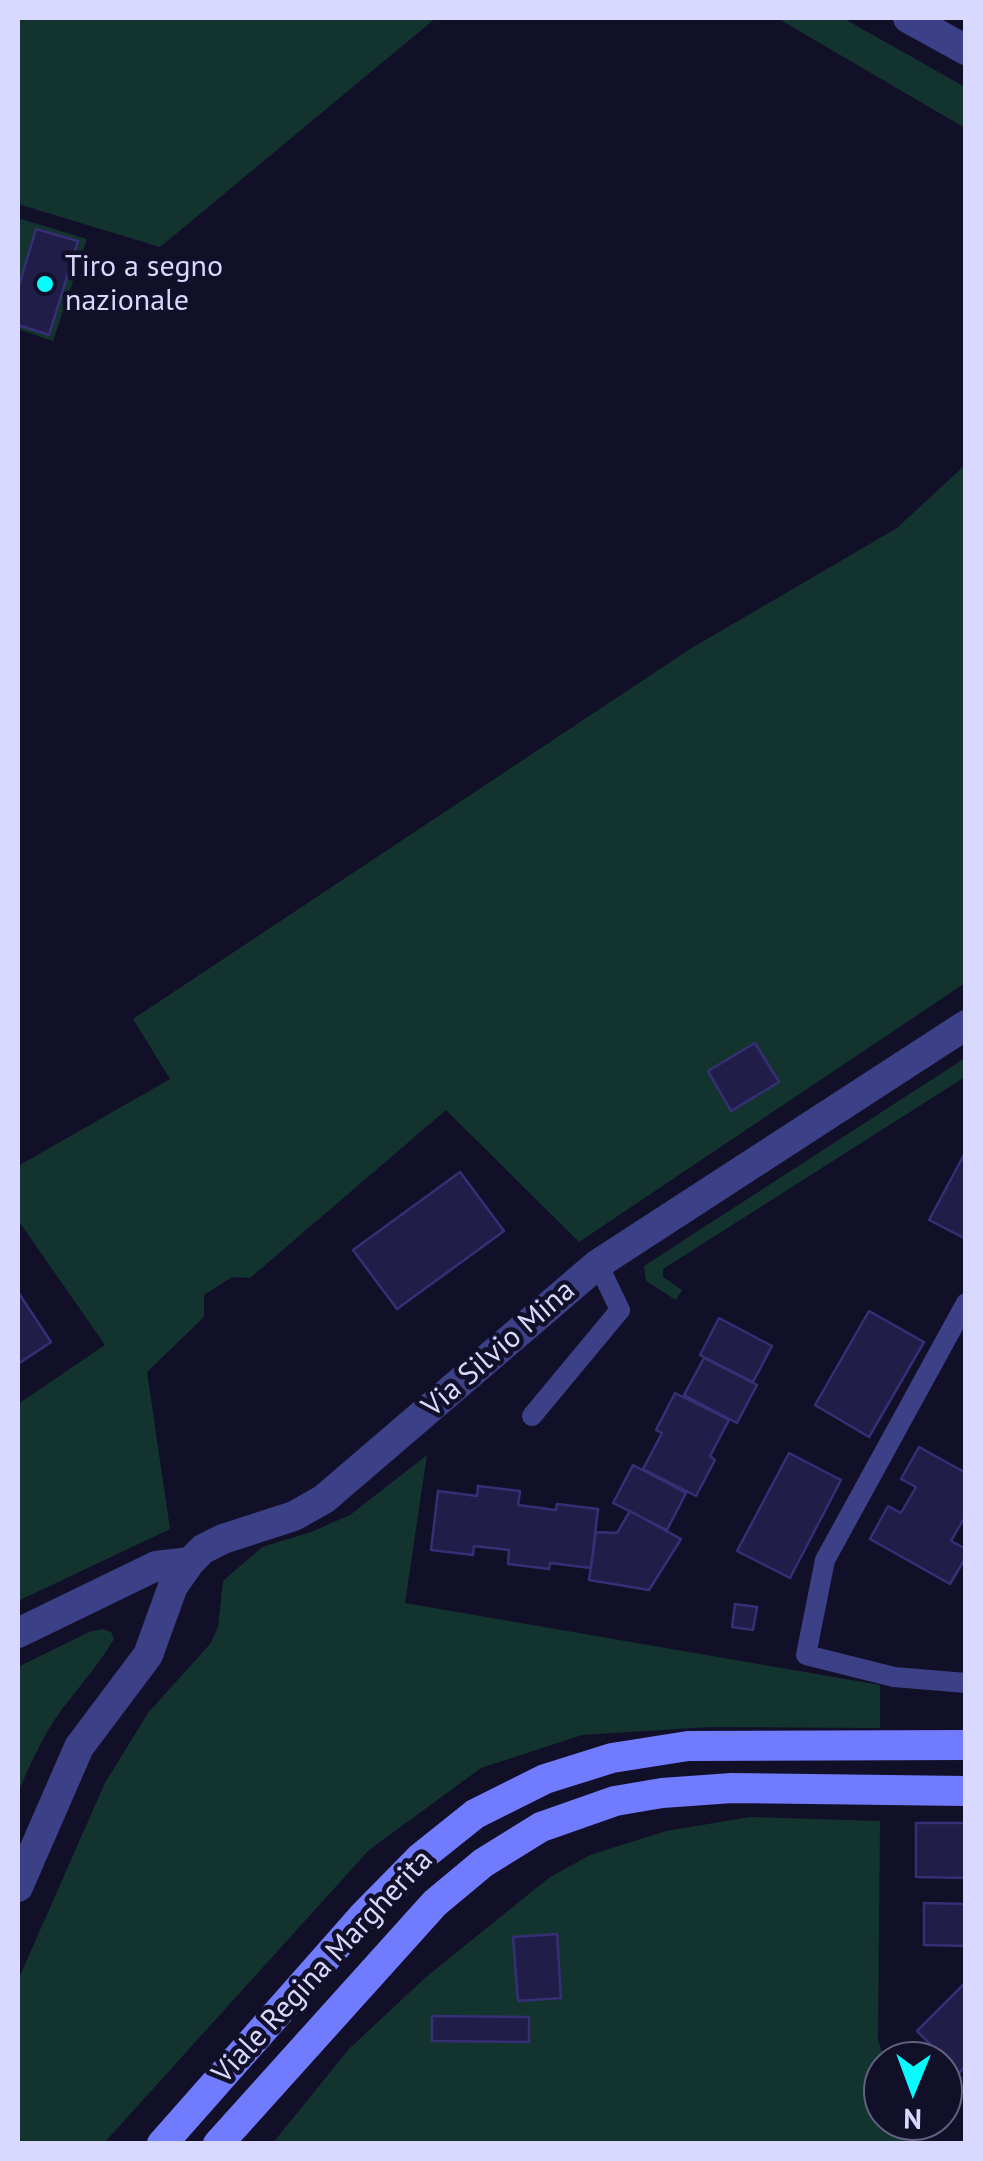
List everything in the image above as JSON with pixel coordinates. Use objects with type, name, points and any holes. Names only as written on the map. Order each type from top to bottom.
[{"type":"street","points":[[908,18],[966,50]]},
{"type":"street","name":"Via Silvio Mina","points":[[18,1634],[156,1566],[190,1562],[223,1538],[294,1516],[324,1499],[598,1264],[966,1025]]},
{"type":"street","points":[[18,1887],[78,1747],[148,1655],[173,1586],[190,1562]]},
{"type":"street","name":"Viale Regina Margherita","points":[[162,2144],[364,1914],[420,1858],[475,1814],[545,1779],[612,1758],[688,1746],[966,1745]]},
{"type":"street","name":"Viale Regina Margherita","points":[[218,2144],[435,1903],[483,1863],[541,1827],[614,1801],[662,1793],[732,1788],[966,1791]]},
{"type":"lane","points":[[532,1416],[620,1310],[598,1264]]},
{"type":"lane","points":[[966,1303],[825,1560],[806,1655],[894,1677],[966,1683]]},
{"type":"green space","points":[[18,18],[436,18],[160,247],[18,204]]},
{"type":"green space","points":[[777,18],[843,18],[965,87],[965,128]]},
{"type":"green space","name":"Tiro a segno nazionale","points":[[18,218],[87,239],[53,341],[18,329]]},
{"type":"green space","points":[[965,465],[965,983],[579,1242],[446,1110],[250,1278],[232,1277],[204,1295],[204,1317],[147,1372],[170,1529],[18,1601],[18,1404],[105,1345],[18,1220],[18,1166],[170,1079],[133,1019],[690,649],[897,528]]},
{"type":"green space","points":[[965,1058],[965,1077],[663,1269],[663,1277],[682,1290],[676,1300],[646,1281],[644,1266]]},
{"type":"green space","points":[[427,1455],[405,1603],[880,1685],[880,1728],[710,1727],[582,1735],[481,1768],[369,1850],[104,2143],[18,2143],[18,1980],[105,1783],[148,1713],[210,1644],[218,1627],[223,1581],[262,1547],[350,1515]]},
{"type":"green space","points":[[102,1629],[111,1632],[114,1639],[49,1729],[18,1793],[18,1667]]},
{"type":"green space","points":[[750,1817],[880,1821],[878,2041],[863,2041],[863,2141],[909,2143],[272,2144],[349,2049],[426,1977],[550,1877],[590,1855],[666,1831]]},
{"type":"building","name":"Tiro a segno nazionale","points":[[36,229],[78,241],[49,335],[18,325],[18,289]]},
{"type":"building","points":[[755,1043],[779,1082],[731,1111],[708,1071]]},
{"type":"building","points":[[966,1151],[966,1239],[929,1220]]},
{"type":"building","points":[[460,1172],[504,1231],[397,1309],[353,1250]]},
{"type":"building","points":[[18,1292],[51,1342],[18,1364]]},
{"type":"building","points":[[869,1311],[924,1342],[869,1437],[815,1405]]},
{"type":"building","points":[[719,1318],[772,1346],[753,1382],[700,1355]]},
{"type":"building","points":[[704,1358],[757,1385],[737,1423],[684,1395]]},
{"type":"building","points":[[675,1393],[729,1420],[710,1456],[715,1460],[696,1496],[643,1469],[662,1433],[656,1430]]},
{"type":"building","points":[[919,1447],[966,1473],[966,1515],[951,1541],[966,1549],[966,1557],[950,1584],[870,1539],[888,1506],[901,1513],[916,1487],[901,1479]]},
{"type":"building","points":[[789,1453],[841,1480],[790,1578],[737,1551]]},
{"type":"building","points":[[633,1465],[686,1493],[667,1530],[613,1503]]},
{"type":"building","points":[[478,1486],[520,1491],[518,1505],[556,1510],[557,1504],[598,1509],[591,1568],[550,1563],[549,1569],[508,1564],[509,1550],[474,1546],[473,1555],[431,1550],[438,1491],[477,1496]]},
{"type":"building","points":[[630,1511],[681,1539],[649,1590],[589,1580],[596,1532],[617,1533]]},
{"type":"building","points":[[735,1604],[757,1607],[753,1630],[732,1627]]},
{"type":"building","points":[[916,1823],[966,1823],[966,1878],[916,1877]]},
{"type":"building","points":[[924,1903],[966,1904],[966,1946],[924,1945]]},
{"type":"building","points":[[557,1934],[561,1998],[518,2001],[513,1937]]},
{"type":"building","points":[[966,1982],[963,2069],[963,2041],[927,2041],[917,2031]]},
{"type":"building","points":[[432,2016],[529,2017],[529,2042],[432,2041]]},
{"type":"place","name":"Tiro a segno nazionale","points":[[45,284]]}]
